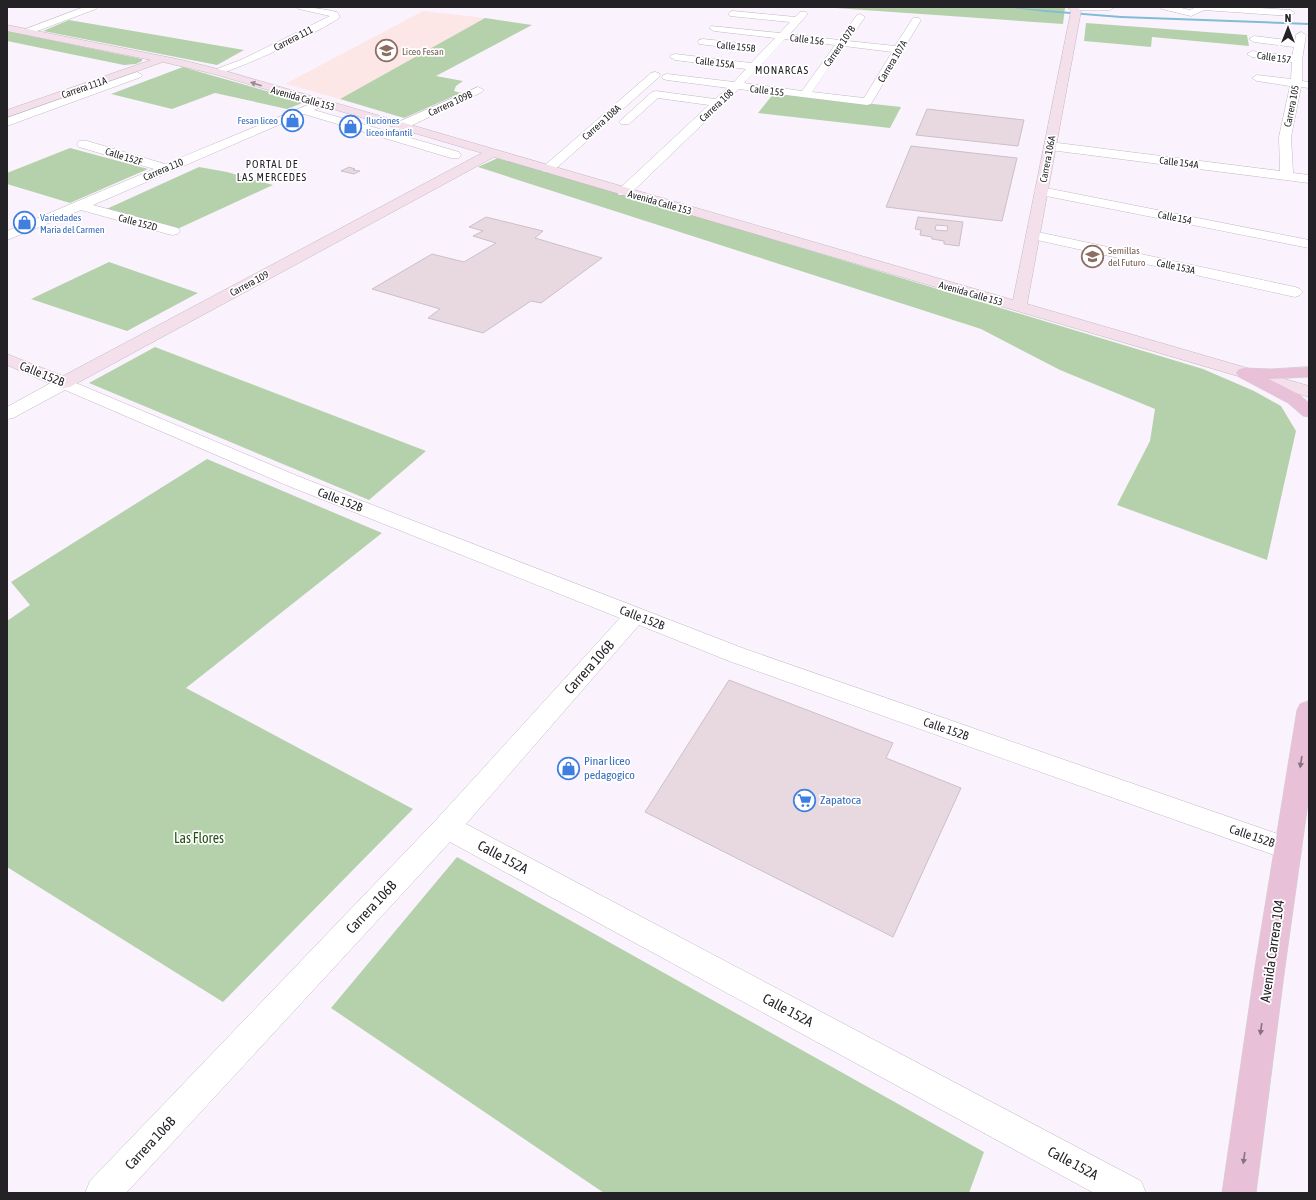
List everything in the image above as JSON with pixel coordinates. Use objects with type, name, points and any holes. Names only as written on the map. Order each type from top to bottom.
[{"type":"main road","points":[[1245,373],[1271,374],[1309,372]]},
{"type":"main road","points":[[1245,373],[1294,399],[1309,412]]},
{"type":"main road","name":"Avenida Carrera 104","points":[[1239,1193],[1309,710]]},
{"type":"street","points":[[26,32],[93,7]]},
{"type":"street","name":"Carrera 111","points":[[218,72],[247,61],[335,17],[334,14],[302,7]]},
{"type":"street","name":"Carrera 106A","points":[[1019,307],[1074,11],[1110,7]]},
{"type":"street","points":[[1165,7],[1191,13],[1203,7],[1290,13]]},
{"type":"street","name":"Carrera 108","points":[[624,192],[736,86],[800,17],[733,14]]},
{"type":"street","name":"Carrera 107B","points":[[805,94],[860,17]]},
{"type":"street","name":"Carrera 107A","points":[[867,102],[916,20]]},
{"type":"street","name":"Avenida Calle 153","points":[[7,28],[218,72],[1309,392]]},
{"type":"street","name":"Calle 156","points":[[714,28],[899,50]]},
{"type":"street","name":"Carrera 105","points":[[1254,40],[1300,40],[1296,83],[1298,104],[1285,137],[1287,176]]},
{"type":"street","name":"Calle 155B","points":[[703,42],[770,50]]},
{"type":"street","name":"Calle 157","points":[[1252,54],[1297,60]]},
{"type":"street","name":"Calle 155A","points":[[675,57],[754,67]]},
{"type":"street","name":"Carrera 111A","points":[[7,114],[160,60]]},
{"type":"street","name":"Carrera 111A","points":[[7,122],[137,75]]},
{"type":"street","name":"Calle 155","points":[[661,76],[867,102]]},
{"type":"street","name":"Carrera 108A","points":[[548,169],[661,76]]},
{"type":"street","points":[[1257,78],[1309,85]]},
{"type":"street","name":"Carrera 109B","points":[[400,126],[478,90]]},
{"type":"street","points":[[624,122],[656,94],[718,103]]},
{"type":"street","name":"Carrera 110","points":[[7,236],[320,103]]},
{"type":"street","name":"Avenida Calle 153","points":[[302,110],[455,156]]},
{"type":"street","name":"Calle 152F","points":[[83,144],[165,168]]},
{"type":"street","name":"Calle 154A","points":[[1050,146],[1309,179]]},
{"type":"street","name":"Carrera 109","points":[[7,414],[492,153]]},
{"type":"street","name":"Calle 154","points":[[1041,191],[1309,244]]},
{"type":"street","name":"Calle 152D","points":[[79,205],[174,231]]},
{"type":"street","name":"Calle 153A","points":[[1033,235],[1296,292]]},
{"type":"street","name":"Calle 152B","points":[[7,359],[293,481],[737,655],[1288,849]]},
{"type":"street","name":"Carrera 106B","points":[[102,1193],[447,827],[635,615]]},
{"type":"street","name":"Calle 152A","points":[[447,827],[1129,1193]]},
{"type":"shaded area","name":"Liceo Fesan","points":[[423,11],[485,18],[340,99],[285,84]]},
{"type":"green space","points":[[821,7],[1063,7],[1065,8],[1063,24]]},
{"type":"green space","points":[[485,18],[532,25],[436,76],[463,81],[456,86],[454,91],[461,93],[404,118],[340,99]]},
{"type":"green space","points":[[69,20],[244,50],[217,65],[43,31]]},
{"type":"green space","points":[[1086,23],[1247,35],[1249,46],[1152,37],[1151,47],[1084,41]]},
{"type":"green space","points":[[7,31],[142,59],[142,61],[136,64],[124,65],[7,41]]},
{"type":"green space","points":[[183,67],[305,102],[287,109],[215,93],[172,109],[111,94]]},
{"type":"green space","points":[[774,93],[901,107],[890,128],[758,113]]},
{"type":"green space","points":[[70,148],[148,169],[70,203],[7,184],[7,173]]},
{"type":"green space","points":[[500,157],[1203,369],[1254,391],[1281,406],[1296,431],[1267,560],[1117,505],[1150,441],[1155,409],[1060,370],[981,329],[478,167]]},
{"type":"green space","points":[[199,167],[227,172],[273,185],[173,231],[102,211]]},
{"type":"green space","points":[[109,262],[198,293],[127,331],[31,299]]},
{"type":"green space","points":[[155,347],[426,451],[369,500],[89,383]]},
{"type":"green space","name":"Las Flores","points":[[207,459],[382,533],[186,688],[413,809],[223,1002],[7,867],[7,621],[30,605],[11,582]]},
{"type":"green space","points":[[457,857],[984,1152],[969,1193],[604,1193],[331,1008]]},
{"type":"building","points":[[927,109],[1024,120],[1018,146],[916,135]]},
{"type":"building","points":[[911,146],[1017,158],[1002,221],[886,207]]},
{"type":"building","points":[[349,167],[355,169],[353,170],[360,171],[354,174],[341,171]]},
{"type":"building","points":[[486,217],[543,231],[535,238],[602,258],[541,303],[531,301],[483,333],[428,318],[440,309],[372,289],[432,254],[464,262],[496,243],[473,236],[483,231],[469,227]]},
{"type":"building","points":[[918,217],[963,222],[959,246],[944,244],[944,241],[920,235],[921,230],[915,229]],"holes":[[[936,225],[948,226],[947,231],[935,230]]]},
{"type":"building","name":"Zapatoca","points":[[729,680],[893,743],[886,758],[961,788],[893,937],[645,812]]},
{"type":"waterway","points":[[1009,7],[1084,15],[1309,24]]},
{"type":"place","name":"Liceo Fesan","points":[[386,51]]},
{"type":"place","name":"Fesan liceo","points":[[293,120]]},
{"type":"place","name":"Iluciones liceo infantil","points":[[350,126]]},
{"type":"place","name":"Variedades Maria del Carmen","points":[[25,223]]},
{"type":"place","name":"Semillas del Futuro","points":[[1092,256]]},
{"type":"place","name":"Pinar liceo pedagogico","points":[[568,768]]},
{"type":"place","name":"Zapatoca","points":[[804,800]]},
{"type":"district","name":"MONARCAS","points":[[782,70]]},
{"type":"district","name":"PORTAL DE LAS MERCEDES","points":[[272,170]]}]
